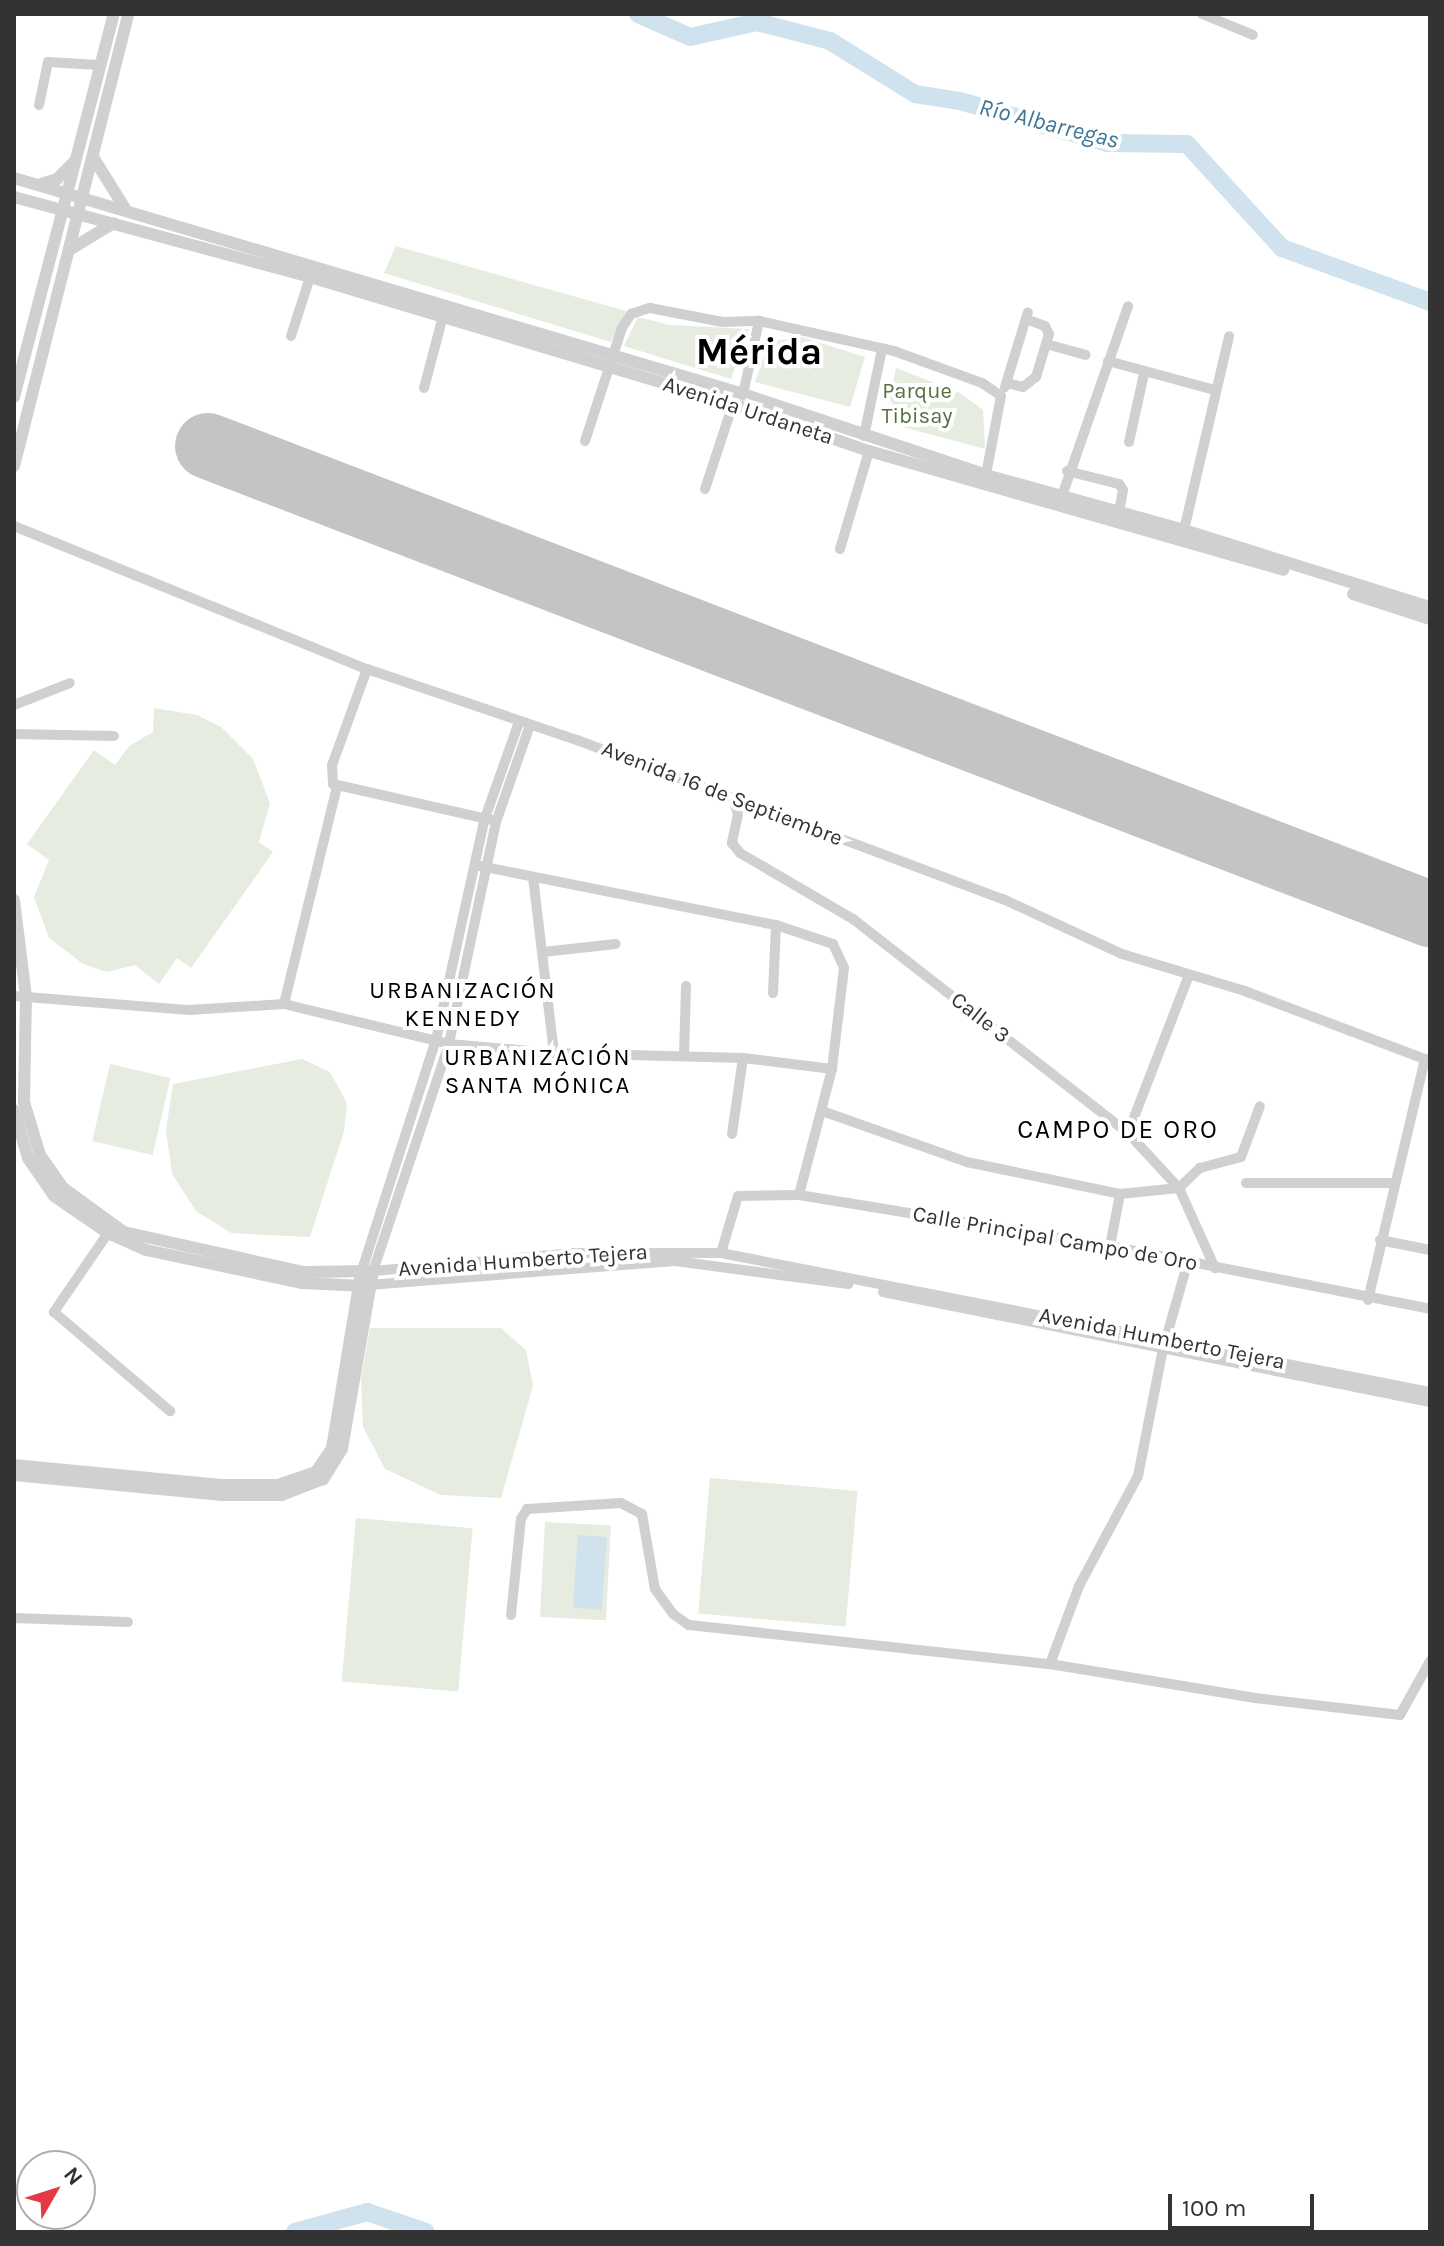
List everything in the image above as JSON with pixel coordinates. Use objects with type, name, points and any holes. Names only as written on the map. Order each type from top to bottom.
[{"type":"street","points":[[15,393],[17,375],[114,14]]},
{"type":"street","points":[[14,466],[128,14]]},
{"type":"street","points":[[1202,14],[1253,35]]},
{"type":"street","points":[[39,105],[48,62],[99,65]]},
{"type":"street","points":[[93,157],[126,210]]},
{"type":"street","points":[[39,185],[57,179],[76,160]]},
{"type":"street","name":"Avenida Urdaneta","points":[[14,178],[126,210],[612,363],[986,475],[1184,530],[1430,607]]},
{"type":"street","name":"Avenida Urdaneta","points":[[14,197],[310,277],[442,320],[612,363]]},
{"type":"street","points":[[30,201],[46,208],[60,224]]},
{"type":"street","points":[[69,250],[114,223]]},
{"type":"street","points":[[291,336],[310,277]]},
{"type":"street","points":[[1062,496],[1067,471],[1128,306]]},
{"type":"street","points":[[585,441],[622,328],[637,310],[723,322],[759,321],[882,349],[982,383],[1001,396]]},
{"type":"street","points":[[986,475],[1001,396],[1027,316],[1048,330],[1046,344],[1032,381],[1023,387],[1007,383]]},
{"type":"street","points":[[424,388],[442,320]]},
{"type":"street","points":[[705,489],[738,399],[759,321]]},
{"type":"street","points":[[1184,530],[1229,336]]},
{"type":"street","points":[[1046,344],[1086,355]]},
{"type":"street","points":[[864,436],[882,349]]},
{"type":"street","points":[[1108,361],[1144,374],[1215,390]]},
{"type":"street","points":[[1129,442],[1144,374]]},
{"type":"street","name":"Avenida Urdaneta","points":[[738,399],[869,451],[1284,571],[1430,619]]},
{"type":"street","points":[[840,549],[869,451]]},
{"type":"street","points":[[1067,471],[1119,484],[1123,490],[1119,512]]},
{"type":"street","name":"Avenida 16 de Septiembre","points":[[14,526],[367,669],[1003,899],[1122,954],[1428,1060]]},
{"type":"street","points":[[367,669],[332,765],[329,777],[337,787],[496,822]]},
{"type":"street","points":[[14,705],[70,683]]},
{"type":"street","points":[[14,1475],[222,1495],[282,1495],[323,1479],[342,1449],[365,1279],[449,1044],[480,866],[485,818],[525,724]]},
{"type":"street","points":[[14,1465],[221,1485],[278,1485],[316,1472],[332,1448],[365,1279],[436,1040],[480,866],[525,724]]},
{"type":"street","points":[[14,734],[114,736]]},
{"type":"street","points":[[284,1004],[337,787]]},
{"type":"street","name":"Calle 3","points":[[733,799],[738,814],[732,843],[740,853],[853,919],[1128,1133],[1179,1188],[1215,1268]]},
{"type":"street","points":[[480,866],[776,925],[823,938],[841,954],[844,968],[832,1069],[799,1195]]},
{"type":"street","points":[[533,877],[554,1053]]},
{"type":"street","name":"Avenida Humberto Tejera","points":[[14,900],[24,1102],[40,1155],[62,1187],[124,1232],[303,1272],[365,1279],[574,1253],[721,1253],[1430,1402]]},
{"type":"street","points":[[773,993],[776,925]]},
{"type":"street","points":[[543,952],[616,944]]},
{"type":"street","points":[[1128,1133],[1189,975]]},
{"type":"street","points":[[684,1055],[686,986]]},
{"type":"street","points":[[20,996],[189,1010],[284,1004],[449,1044],[554,1053],[743,1058],[832,1069]]},
{"type":"street","points":[[732,1134],[743,1058]]},
{"type":"street","points":[[1368,1300],[1392,1183],[1428,1060]]},
{"type":"street","points":[[822,1111],[967,1162],[1120,1194],[1179,1188],[1200,1168],[1241,1157],[1260,1106]]},
{"type":"street","name":"Avenida Humberto Tejera","points":[[14,1110],[28,1158],[54,1196],[108,1233],[146,1250],[302,1283],[581,1265],[706,1262],[851,1285],[1430,1392]]},
{"type":"street","points":[[1246,1183],[1392,1183]]},
{"type":"street","points":[[1110,1246],[1120,1194]]},
{"type":"street","name":"Calle Principal Campo de Oro","points":[[721,1253],[738,1196],[799,1195],[1110,1246],[1368,1300],[1430,1309]]},
{"type":"street","points":[[108,1233],[54,1312],[170,1411]]},
{"type":"street","points":[[1380,1240],[1430,1250]]},
{"type":"street","points":[[1050,1664],[1079,1586],[1138,1476],[1165,1344],[1188,1261]]},
{"type":"street","points":[[511,1615],[521,1519],[527,1509],[621,1503],[642,1514],[655,1589],[673,1614],[689,1625],[1050,1664],[1255,1698],[1400,1715],[1430,1661]]},
{"type":"street","points":[[14,1618],[128,1622]]},
{"type":"green space","points":[[396,246],[626,311],[611,342],[384,273]]},
{"type":"green space","points":[[638,317],[670,325],[749,329],[731,379],[624,346]]},
{"type":"green space","name":"Parque Tibisay","points":[[802,337],[865,357],[850,407],[755,382],[769,342]]},
{"type":"green space","name":"Parque Tibisay","points":[[896,368],[959,392],[983,410],[985,449],[884,422]]},
{"type":"green space","points":[[154,708],[197,715],[221,727],[253,759],[270,803],[259,842],[273,852],[191,968],[177,958],[159,984],[135,965],[107,972],[83,964],[49,938],[34,897],[49,860],[27,844],[94,750],[115,765],[129,746],[153,732]]},
{"type":"green space","points":[[302,1059],[330,1072],[347,1103],[344,1131],[310,1237],[231,1233],[196,1211],[172,1174],[166,1130],[173,1084]]},
{"type":"green space","points":[[110,1064],[170,1078],[153,1155],[92,1141]]},
{"type":"green space","points":[[370,1328],[501,1328],[526,1350],[533,1386],[501,1498],[441,1495],[385,1469],[363,1427],[361,1378]]},
{"type":"green space","points":[[710,1478],[857,1491],[846,1626],[698,1613]]},
{"type":"green space","points":[[356,1518],[473,1528],[458,1692],[342,1681]]},
{"type":"green space","points":[[545,1522],[611,1525],[606,1620],[540,1617]]},
{"type":"water","points":[[578,1535],[607,1537],[602,1610],[573,1608]]},
{"type":"waterway","name":"Río Albarregas","points":[[638,14],[690,37],[757,22],[830,41],[915,94],[960,101],[1107,143],[1187,144],[1282,248],[1430,302]]},
{"type":"waterway","points":[[295,2232],[367,2212],[426,2232]]},
{"type":"runway","points":[[208,446],[1430,914]]},
{"type":"district","name":"Mérida","points":[[759,352]]},
{"type":"district","name":"URBANIZACIÓN KENNEDY","points":[[463,1005]]},
{"type":"district","name":"URBANIZACIÓN SANTA MÓNICA","points":[[538,1072]]},
{"type":"district","name":"CAMPO DE ORO","points":[[1118,1130]]}]
